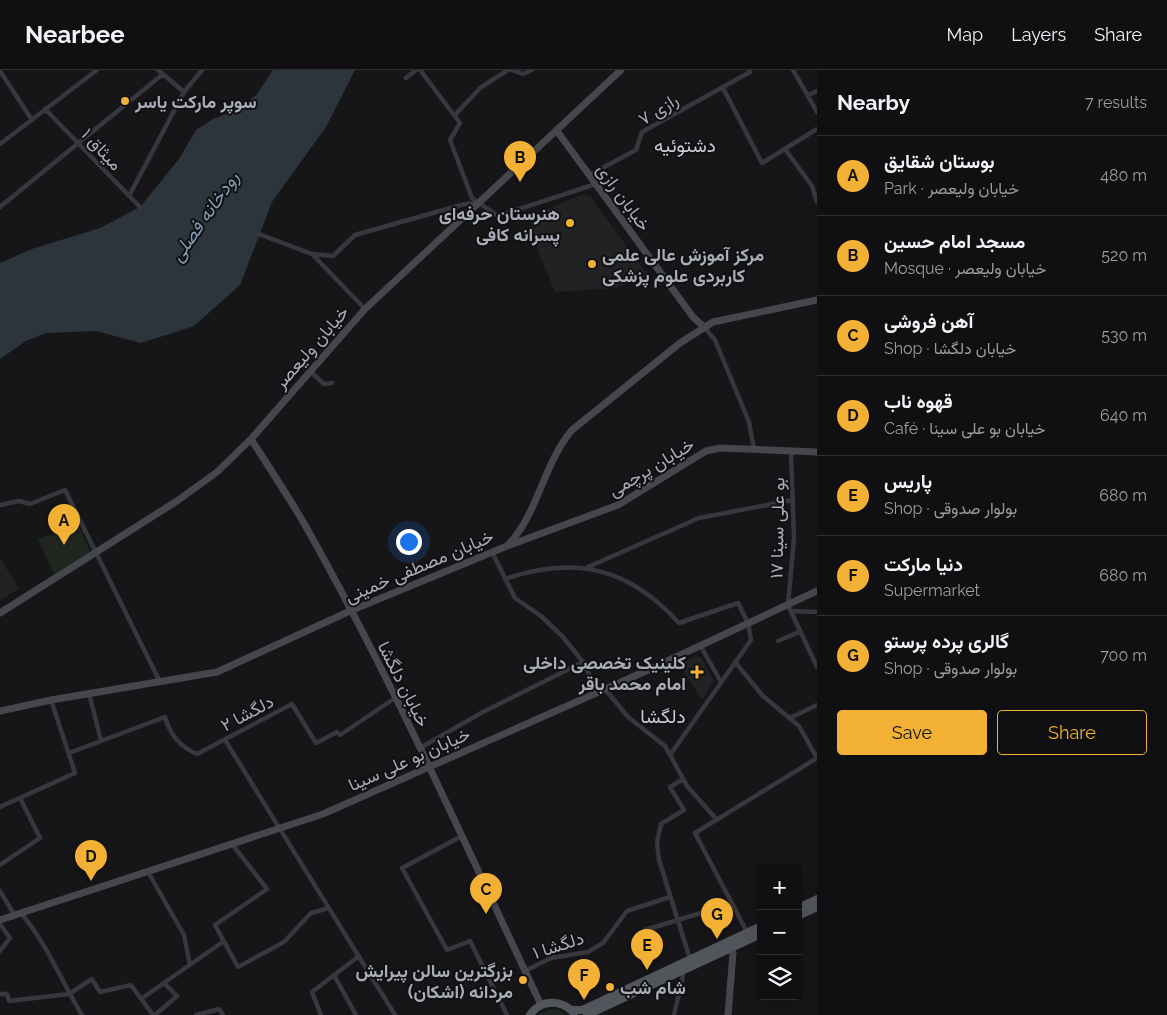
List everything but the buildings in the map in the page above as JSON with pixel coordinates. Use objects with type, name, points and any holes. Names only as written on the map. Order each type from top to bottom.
[{"type":"main road","points":[[802,906],[817,899]]},
{"type":"main road","points":[[802,914],[817,907]]},
{"type":"main road","points":[[530,1015],[541,1005],[557,1003],[573,1013],[582,1010],[757,928]]},
{"type":"main road","points":[[587,1015],[757,936]]},
{"type":"street","points":[[0,144],[97,70]]},
{"type":"street","points":[[158,70],[184,92]]},
{"type":"street","points":[[129,196],[184,92],[202,70]]},
{"type":"street","points":[[406,78],[418,70],[455,115],[460,123],[450,140],[472,198],[498,216],[596,184]]},
{"type":"street","points":[[495,70],[499,76]]},
{"type":"street","points":[[455,115],[480,88],[508,70]]},
{"type":"street","points":[[512,70],[523,74],[532,70]]},
{"type":"street","name":"خیابان ولیعصر","points":[[0,613],[177,501],[217,472],[251,439],[365,309],[621,70]]},
{"type":"street","name":"رازی ۷","points":[[589,174],[636,150],[642,132],[723,88],[750,72],[749,70]]},
{"type":"street","points":[[793,70],[817,112]]},
{"type":"street","points":[[0,71],[32,120]]},
{"type":"street","points":[[0,207],[163,74]]},
{"type":"street","points":[[723,88],[762,164],[817,129]]},
{"type":"street","points":[[808,95],[817,91]]},
{"type":"street","name":"میثاق ۱","points":[[46,109],[140,207]]},
{"type":"street","name":"خیابان رازی","points":[[557,131],[693,316],[704,327]]},
{"type":"street","points":[[785,149],[812,186],[817,202]]},
{"type":"street","points":[[259,234],[312,254],[333,256],[355,235],[465,204],[477,203]]},
{"type":"street","points":[[312,254],[365,309]]},
{"type":"street","name":"خیابان مصطفی خمینی","points":[[0,711],[89,693],[217,672],[350,611],[507,546],[519,534],[559,446],[572,430],[680,343],[713,322],[817,300]]},
{"type":"street","points":[[704,327],[715,340],[749,422],[754,450]]},
{"type":"street","points":[[310,371],[324,384],[332,383]]},
{"type":"street","name":"خیابان دلگشا","points":[[251,439],[305,525],[395,698],[430,767],[541,1005]]},
{"type":"street","name":"خیابان پرچمی","points":[[507,546],[618,506],[706,451],[720,448],[817,452]]},
{"type":"street","name":"بو علی سینا ۱۷","points":[[789,608],[794,538],[791,452]]},
{"type":"street","points":[[0,505],[20,500],[30,504],[65,490],[160,682]]},
{"type":"street","points":[[586,568],[699,518],[793,500]]},
{"type":"street","points":[[492,552],[515,598],[552,626],[583,662],[602,690],[628,718],[665,746],[683,779],[717,820]]},
{"type":"street","points":[[505,579],[532,570],[559,566],[586,568],[613,574],[638,586],[660,603],[679,623],[738,603],[748,623],[751,640],[670,755]]},
{"type":"street","name":"خیابان بو علی سینا","points":[[0,922],[18,914],[323,814],[748,623],[789,608],[817,591]]},
{"type":"street","points":[[789,608],[817,612]]},
{"type":"street","points":[[789,608],[817,667]]},
{"type":"street","points":[[778,641],[799,632]]},
{"type":"street","points":[[700,645],[721,682]]},
{"type":"street","points":[[420,748],[481,713],[583,662]]},
{"type":"street","points":[[735,662],[764,696],[799,726],[817,758],[695,833],[747,932]]},
{"type":"street","points":[[69,753],[101,741],[89,693]]},
{"type":"street","name":"دلگشا ۲","points":[[101,741],[166,717],[174,737],[184,748],[197,754],[292,704],[316,743],[337,732],[340,735],[395,698]]},
{"type":"street","points":[[0,807],[76,773],[51,700]]},
{"type":"street","points":[[790,718],[817,705]]},
{"type":"street","points":[[225,740],[394,1015]]},
{"type":"street","points":[[683,779],[670,787],[684,810],[661,824],[656,842],[659,860],[690,959]]},
{"type":"street","points":[[0,865],[40,838],[20,798]]},
{"type":"street","points":[[462,836],[402,868],[447,950],[470,941],[507,1015]]},
{"type":"street","points":[[232,844],[267,889],[215,925],[238,967],[284,942],[311,913],[329,908]]},
{"type":"street","points":[[148,872],[184,936],[190,965]]},
{"type":"street","points":[[0,891],[49,952],[69,994],[82,1015]]},
{"type":"street","name":"دلگشا ۱","points":[[524,971],[551,958],[588,952],[603,943],[628,911],[670,897]]},
{"type":"street","points":[[645,930],[714,909]]},
{"type":"street","points":[[0,922],[10,938],[0,951]]},
{"type":"street","points":[[141,999],[224,942]]},
{"type":"street","points":[[728,1015],[733,953],[730,948]]},
{"type":"street","points":[[321,1015],[312,992],[359,956]]},
{"type":"street","points":[[674,1015],[683,976],[681,971]]},
{"type":"street","points":[[334,975],[356,1015]]},
{"type":"street","points":[[0,994],[6,994],[9,1001],[69,994],[92,979],[100,992],[130,985],[154,1015],[177,996],[164,983]]},
{"type":"street","points":[[196,1015],[219,1009],[223,1015]]},
{"type":"shaded area","name":"مرکز آموزش عالی علمی کاربردی علوم پزشکی","points":[[584,194],[586,197],[589,195],[648,275],[616,288],[555,292],[539,253],[529,217]]},
{"type":"shaded area","points":[[78,524],[90,552],[54,575],[38,539]]},
{"type":"shaded area","points":[[0,558],[19,589],[0,600]]},
{"type":"shaded area","name":"کلینیک تخصصی داخلی امام محمد باقر","points":[[696,656],[701,657],[714,681],[702,700],[679,664]]},
{"type":"shaded area","points":[[551,1009],[559,1010],[566,1015],[538,1015]]},
{"type":"water","name":"رودخانه فصلی","points":[[273,70],[355,70],[326,127],[272,202],[240,285],[194,326],[141,343],[96,331],[46,333],[26,341],[0,359],[0,263],[32,249],[100,228],[140,207],[179,159],[196,130],[213,119],[238,110],[257,94]]},
{"type":"place","name":"سوپر مارکت یاسر","points":[[125,101]]},
{"type":"place","name":"مسجد امام حسین","points":[[520,182]]},
{"type":"place","name":"هنرستان حرفه‌ای پسرانه کافی","points":[[570,223]]},
{"type":"place","name":"مرکز آموزش عالی علمی کاربردی علوم پزشکی","points":[[592,264]]},
{"type":"place","name":"بوستان شقایق","points":[[64,545]]},
{"type":"place","name":"کلینیک تخصصی داخلی امام محمد باقر","points":[[697,672]]},
{"type":"place","name":"قهوه ناب","points":[[91,881]]},
{"type":"place","name":"آهن فروشی","points":[[486,914]]},
{"type":"place","name":"گالری پرده پرستو","points":[[717,939]]},
{"type":"place","name":"پاریس","points":[[647,970]]},
{"type":"place","name":"بزرگترین سالن پیرایش مردانه (اشکان)","points":[[523,980]]},
{"type":"place","name":"شام شب","points":[[610,987]]},
{"type":"place","name":"دنیا مارکت","points":[[584,1000]]},
{"type":"district","name":"دشتوئیه","points":[[685,145]]},
{"type":"district","name":"دلگشا","points":[[663,716]]}]
